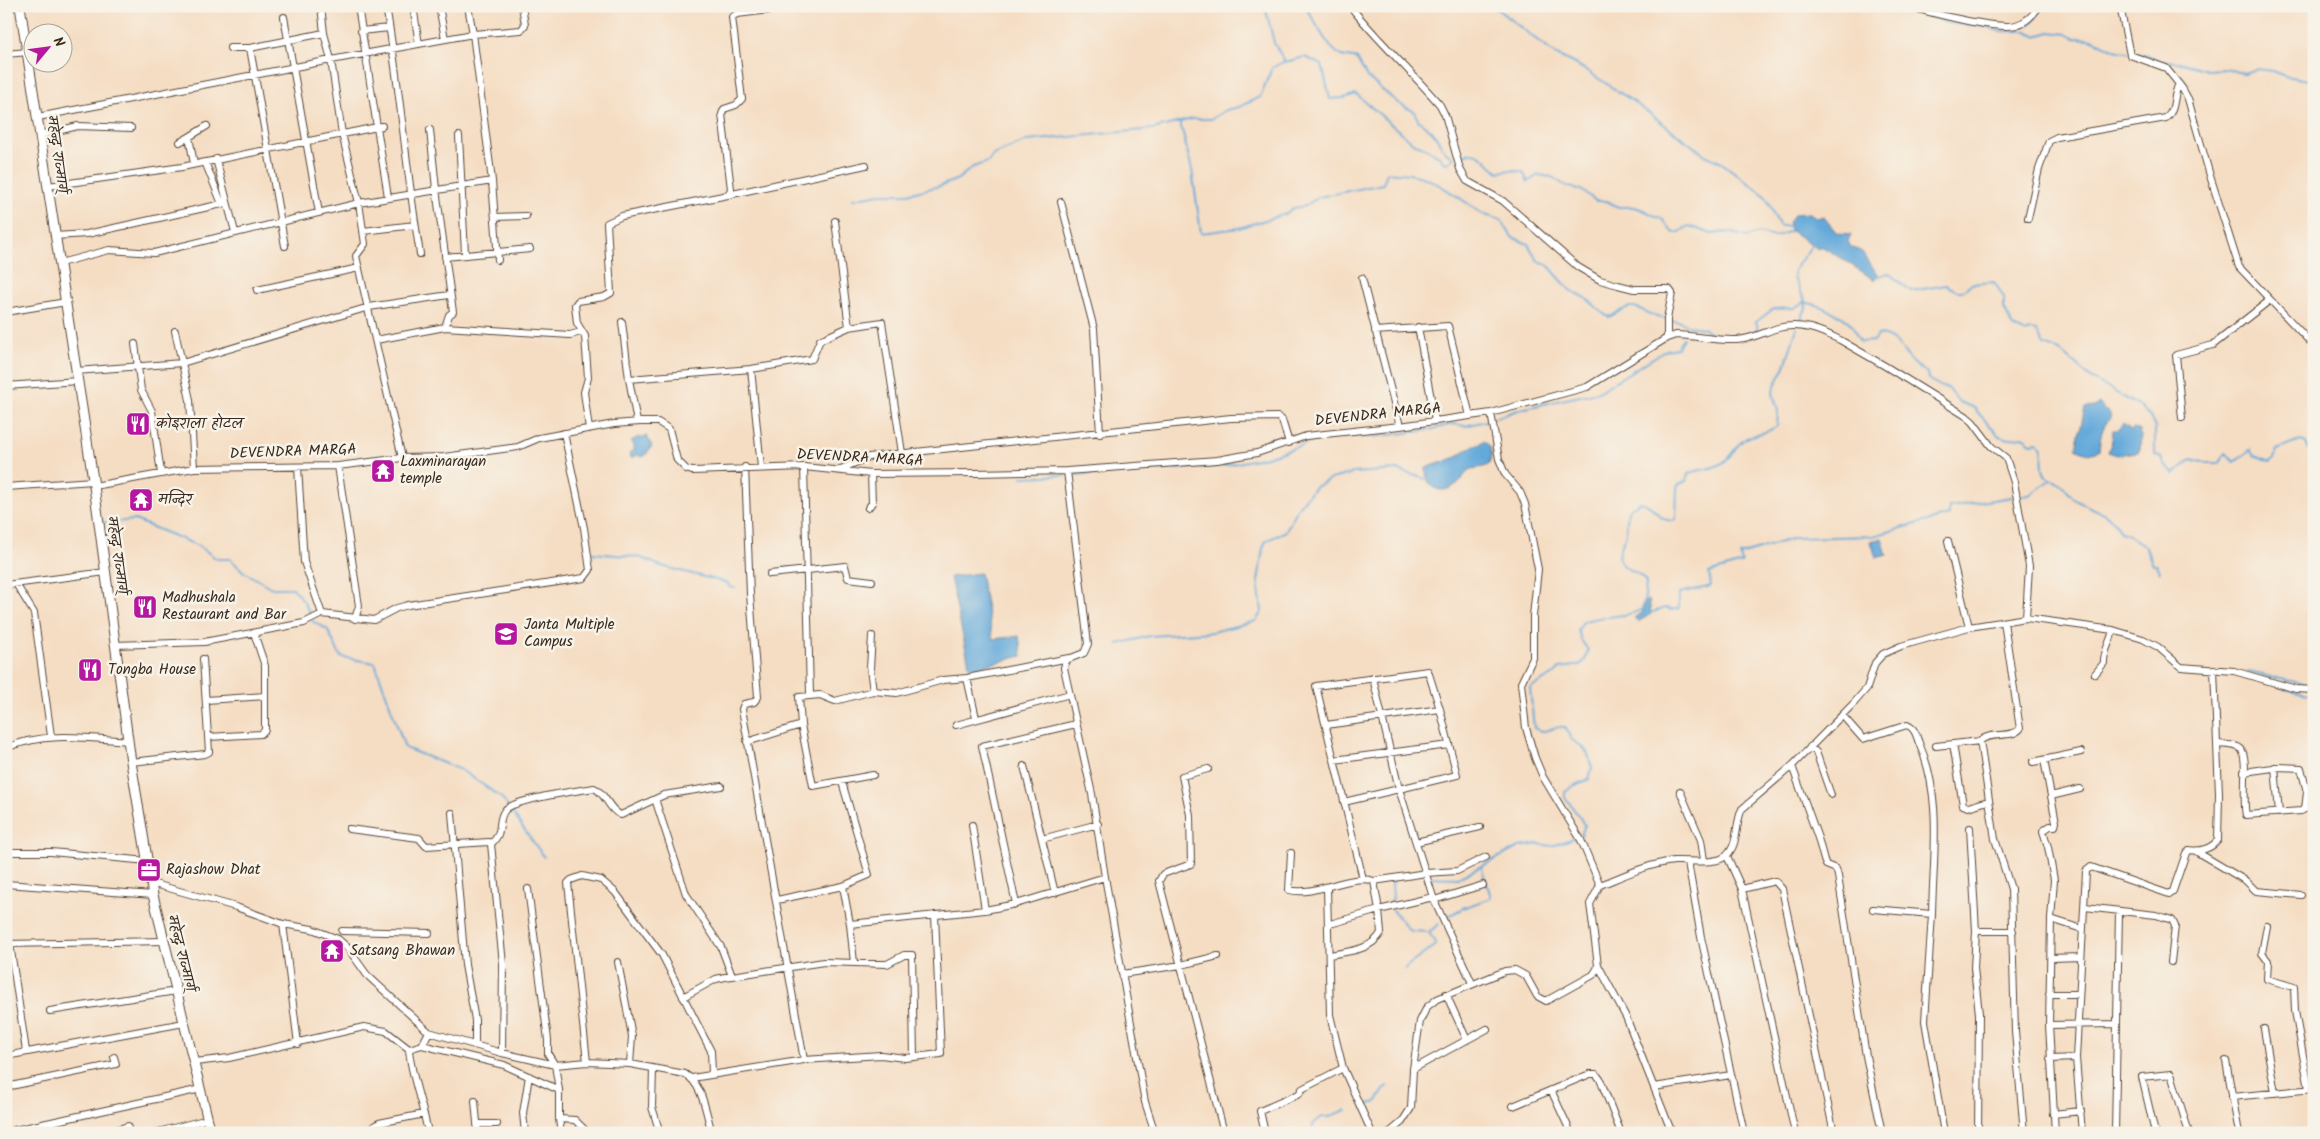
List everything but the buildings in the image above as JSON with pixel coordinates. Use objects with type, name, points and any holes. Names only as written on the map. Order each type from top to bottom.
[{"type":"highway","name":"महेन्द्र राज्मार्ग्","points":[[20,6],[23,22]]},
{"type":"highway","name":"महेन्द्र राज्मार्ग्","points":[[31,72],[94,483],[131,762],[153,895],[211,1133]]},
{"type":"street","points":[[6,7],[20,6]]},
{"type":"street","points":[[320,6],[331,60],[342,134],[359,203],[365,244],[356,256],[402,458]]},
{"type":"street","points":[[358,6],[361,31],[380,127],[388,197]]},
{"type":"street","points":[[386,6],[394,49],[410,194],[420,254]]},
{"type":"street","points":[[413,6],[419,44]]},
{"type":"street","points":[[439,6],[445,39]]},
{"type":"street","points":[[468,6],[492,181],[498,260]]},
{"type":"street","points":[[38,117],[294,66],[473,34],[523,29],[525,25],[522,6]]},
{"type":"street","points":[[728,195],[730,189],[722,114],[724,109],[736,105],[742,99],[732,17],[737,14],[802,6]]},
{"type":"street","points":[[1350,6],[1368,30],[1392,52],[1440,105],[1445,115],[1460,169],[1467,181],[1503,201],[1578,268],[1590,276],[1634,289],[1669,289],[1672,293],[1667,319],[1668,338],[1676,335],[1737,340],[1753,338],[1777,328],[1794,325],[1822,331],[1885,366],[1973,422],[1991,446],[2002,454],[2010,464],[2029,566],[2026,618]]},
{"type":"street","points":[[1908,6],[1955,18],[2007,25],[2018,25],[2031,18],[2039,6]]},
{"type":"street","points":[[2120,6],[2130,55],[2166,68],[2188,99],[2239,267],[2314,346]]},
{"type":"street","points":[[284,17],[319,213]]},
{"type":"street","points":[[361,31],[389,28]]},
{"type":"street","points":[[230,48],[250,48],[324,33]]},
{"type":"street","points":[[250,48],[285,246]]},
{"type":"street","points":[[6,54],[22,53]]},
{"type":"street","points":[[2028,218],[2039,169],[2049,141],[2166,118],[2174,107],[2175,91],[2179,84]]},
{"type":"street","points":[[40,135],[78,126],[131,128]]},
{"type":"street","points":[[180,142],[207,126]]},
{"type":"street","points":[[182,167],[380,127]]},
{"type":"street","points":[[430,130],[449,294],[453,312],[449,315],[445,328]]},
{"type":"street","points":[[459,136],[465,254]]},
{"type":"street","points":[[189,137],[194,164]]},
{"type":"street","points":[[216,159],[235,232]]},
{"type":"street","points":[[48,186],[205,162],[222,204],[87,234],[55,236]]},
{"type":"street","points":[[589,429],[584,392],[588,378],[585,336],[581,332],[576,317],[576,303],[604,297],[611,293],[606,225],[609,221],[622,216],[866,165]]},
{"type":"street","points":[[60,263],[109,250],[154,253],[359,203],[492,181]]},
{"type":"street","points":[[1061,202],[1094,329],[1100,434]]},
{"type":"street","points":[[495,217],[526,216]]},
{"type":"street","points":[[835,220],[849,327]]},
{"type":"street","points":[[363,231],[415,225]]},
{"type":"street","points":[[445,257],[530,249]]},
{"type":"street","points":[[257,290],[359,268]]},
{"type":"street","points":[[1362,278],[1400,426]]},
{"type":"street","points":[[76,371],[182,363],[369,307],[449,294]]},
{"type":"street","points":[[2182,418],[2176,355],[2213,345],[2270,300]]},
{"type":"street","points":[[6,312],[66,302]]},
{"type":"street","points":[[622,322],[629,379],[637,422]]},
{"type":"street","points":[[629,379],[751,369],[812,358],[820,340],[849,327],[882,322],[902,453]]},
{"type":"street","points":[[1375,331],[1446,325],[1450,327],[1470,416]]},
{"type":"street","points":[[1418,327],[1435,421]]},
{"type":"street","points":[[376,340],[445,328],[570,335],[581,332]]},
{"type":"street","points":[[175,331],[190,400],[194,468]]},
{"type":"street","name":"DEVENDRA MARGA","points":[[6,488],[94,483],[194,468],[338,466],[402,458],[444,457],[518,447],[538,438],[637,422],[658,422],[669,429],[677,460],[686,469],[692,471],[745,467],[804,467],[872,474],[1067,471],[1217,460],[1257,453],[1306,436],[1491,414],[1587,387],[1668,338]]},
{"type":"street","points":[[135,344],[141,390],[152,411],[161,473]]},
{"type":"street","points":[[751,369],[762,467]]},
{"type":"street","points":[[6,386],[78,381]]},
{"type":"street","points":[[1491,414],[1499,459],[1505,474],[1520,492],[1525,504],[1538,568],[1533,616],[1533,658],[1521,683],[1526,728],[1534,758],[1543,777],[1581,840],[1600,885]]},
{"type":"street","points":[[840,470],[869,457],[1045,437],[1100,434],[1199,421],[1276,416],[1282,420],[1289,443]]},
{"type":"street","points":[[115,645],[204,642],[307,621],[322,614],[374,620],[397,608],[408,605],[584,578],[590,570],[584,528],[564,433]]},
{"type":"street","points":[[338,466],[360,606],[355,619]]},
{"type":"street","points":[[298,467],[304,562],[322,614]]},
{"type":"street","points":[[745,467],[750,594],[758,697],[754,702],[742,706],[804,1060]]},
{"type":"street","points":[[804,467],[810,694]]},
{"type":"street","points":[[873,775],[813,786],[801,725],[799,696],[810,694],[835,701],[873,691],[897,693],[943,680],[967,678],[1070,658],[1084,653],[1088,644],[1067,471]]},
{"type":"street","points":[[868,508],[872,503],[872,474]]},
{"type":"street","points":[[1948,541],[1969,627]]},
{"type":"street","points":[[770,574],[845,566],[848,578],[872,581]]},
{"type":"street","points":[[6,585],[106,572]]},
{"type":"street","points":[[16,584],[34,613],[51,736]]},
{"type":"street","points":[[1672,1133],[1626,1017],[1598,965],[1590,904],[1600,885],[1640,870],[1673,861],[1718,861],[1727,856],[1735,839],[1742,809],[1792,766],[1867,688],[1875,663],[1883,654],[1901,646],[1969,627],[2026,618],[2113,630],[2143,638],[2158,647],[2181,667],[2234,671],[2296,689],[2314,690]]},
{"type":"street","points":[[1936,746],[1980,741],[1986,737],[2016,732],[2020,729],[2004,622]]},
{"type":"street","points":[[2095,674],[2104,663],[2104,656],[2113,630]]},
{"type":"street","points":[[208,737],[264,732],[265,666],[254,633]]},
{"type":"street","points":[[872,636],[870,668],[873,691]]},
{"type":"street","points":[[1070,658],[1063,664],[1098,824],[1105,877],[1145,1102],[1155,1133]]},
{"type":"street","points":[[131,762],[208,753],[203,659]]},
{"type":"street","points":[[2197,852],[2216,844],[2218,840],[2218,744],[2214,669]]},
{"type":"street","points":[[1344,802],[1457,775],[1428,671],[1316,686],[1362,879]]},
{"type":"street","points":[[967,678],[976,718]]},
{"type":"street","points":[[1373,678],[1400,789],[1434,899],[1472,983]]},
{"type":"street","points":[[956,725],[976,718],[1070,694]]},
{"type":"street","points":[[206,700],[265,696]]},
{"type":"street","points":[[1326,726],[1440,709]]},
{"type":"street","points":[[1842,715],[1863,739],[1907,725],[1915,731],[1928,772],[1935,817],[1932,914],[1927,967],[1925,1021],[1944,1133]]},
{"type":"street","points":[[1016,904],[982,746],[1076,724]]},
{"type":"street","points":[[747,742],[801,725]]},
{"type":"street","points":[[6,748],[28,740],[51,736],[128,741]]},
{"type":"street","points":[[1980,741],[1995,839],[2011,889],[2015,1032],[2024,1133]]},
{"type":"street","points":[[1953,744],[1963,805],[1968,806],[1988,801]]},
{"type":"street","points":[[2218,744],[2238,747],[2244,755],[2244,772],[2246,815],[2305,809],[2307,792],[2301,768],[2275,767],[2244,772]]},
{"type":"street","points":[[1334,760],[1449,745]]},
{"type":"street","points":[[1810,748],[1816,752],[1831,795]]},
{"type":"street","points":[[2033,762],[2081,752]]},
{"type":"street","points":[[2044,760],[2056,822],[2055,826],[2050,826],[2043,831],[2054,880],[2051,919],[2049,1025],[2055,1133]]},
{"type":"street","points":[[1024,766],[1055,893]]},
{"type":"street","points":[[1792,766],[1826,865],[1836,869],[1838,876],[1867,1063],[1882,1133]]},
{"type":"street","points":[[2275,767],[2279,813]]},
{"type":"street","points":[[1208,768],[1182,776],[1190,815],[1191,864],[1163,874],[1160,877],[1224,1133]]},
{"type":"street","points":[[777,900],[843,886],[869,875],[842,782]]},
{"type":"street","points":[[491,844],[499,835],[502,814],[513,803],[594,788],[598,790],[616,813],[621,815],[664,795],[721,786]]},
{"type":"street","points":[[2051,796],[2080,788]]},
{"type":"street","points":[[1680,791],[1701,840],[1704,860]]},
{"type":"street","points":[[654,799],[686,894],[721,947],[732,976]]},
{"type":"street","points":[[452,813],[465,965],[475,1020],[475,1045]]},
{"type":"street","points":[[1042,839],[1098,824]]},
{"type":"street","points":[[972,825],[986,910]]},
{"type":"street","points":[[1416,842],[1480,826]]},
{"type":"street","points":[[1970,828],[1976,931],[1974,968],[1979,1014],[1978,1133]]},
{"type":"street","points":[[350,829],[419,838],[426,846],[489,842],[491,844]]},
{"type":"street","points":[[491,844],[502,964],[502,1053]]},
{"type":"street","points":[[2082,1133],[2076,1058],[2086,870],[2088,868],[2169,894],[2173,891],[2186,853],[2189,850],[2197,852],[2246,881],[2256,892],[2301,895]]},
{"type":"street","points":[[6,852],[51,852],[148,861]]},
{"type":"street","points":[[1291,853],[1290,890],[1327,887],[1362,879],[1374,881],[1426,873],[1457,871],[1486,857]]},
{"type":"street","points":[[1727,856],[1742,889],[1795,1133]]},
{"type":"street","points":[[1688,862],[1701,937],[1744,1133]]},
{"type":"street","points":[[587,1062],[568,883],[582,876],[601,880],[615,892],[662,955],[711,1051],[713,1058],[712,1073],[709,1075]]},
{"type":"street","points":[[850,924],[986,910],[1016,904],[1105,877]]},
{"type":"street","points":[[1330,956],[1366,948],[1381,934],[1374,881]]},
{"type":"street","points":[[1742,889],[1775,881],[1782,889],[1834,1133]]},
{"type":"street","points":[[151,883],[236,907],[283,924],[312,929],[338,939],[347,947],[367,975],[429,1032],[502,1053],[555,1065],[587,1062],[630,1064],[685,1074],[692,1078],[697,1085],[712,1133]]},
{"type":"street","points":[[6,884],[153,895]]},
{"type":"street","points":[[1330,924],[1483,885]]},
{"type":"street","points":[[843,886],[850,924],[854,963]]},
{"type":"street","points":[[1327,887],[1330,924],[1330,1015],[1343,1068],[1372,1133]]},
{"type":"street","points":[[528,888],[548,1040],[548,1054],[555,1065],[559,1090],[561,1133]]},
{"type":"street","points":[[2085,907],[2156,915],[2174,922],[2171,962]]},
{"type":"street","points":[[1873,909],[1932,914]]},
{"type":"street","points":[[2115,1133],[2119,911]]},
{"type":"street","points":[[692,1078],[804,1060],[881,1055],[914,1057],[941,1054],[935,915]]},
{"type":"street","points":[[2051,919],[2082,928]]},
{"type":"street","points":[[283,924],[298,1044]]},
{"type":"street","points":[[2232,1097],[2311,1089],[2295,1011],[2294,987],[2266,979],[2268,961],[2262,953],[2267,926]]},
{"type":"street","points":[[342,931],[429,933]]},
{"type":"street","points":[[1976,931],[2013,931]]},
{"type":"street","points":[[26,1051],[8,944],[165,941]]},
{"type":"street","points":[[683,997],[716,979],[732,976],[824,962],[887,964],[904,955],[912,955],[914,1057]]},
{"type":"street","points":[[1122,974],[1181,965],[1218,956]]},
{"type":"street","points":[[2051,958],[2081,958]]},
{"type":"street","points":[[618,962],[632,1036],[630,1064]]},
{"type":"street","points":[[1389,1133],[1402,1122],[1411,1108],[1412,1069],[1420,1021],[1428,1007],[1446,994],[1505,971],[1515,970],[1526,976],[1537,996],[1546,1001],[1593,975],[1598,965]]},
{"type":"street","points":[[50,1011],[176,991]]},
{"type":"street","points":[[1446,994],[1467,1040]]},
{"type":"street","points":[[2050,994],[2079,994]]},
{"type":"street","points":[[6,1056],[184,1023]]},
{"type":"street","points":[[2049,1025],[2117,1024]]},
{"type":"street","points":[[195,1062],[216,1061],[298,1044],[364,1027],[386,1031],[410,1049]]},
{"type":"street","points":[[1412,1069],[1487,1029]]},
{"type":"street","points":[[2264,1029],[2275,1092]]},
{"type":"street","points":[[422,1045],[429,1032]]},
{"type":"street","points":[[410,1049],[422,1045],[504,1065],[559,1090]]},
{"type":"street","points":[[410,1049],[410,1067],[428,1133]]},
{"type":"street","points":[[6,1088],[116,1064],[114,1058]]},
{"type":"street","points":[[2050,1059],[2076,1058]]},
{"type":"street","points":[[2226,1061],[2239,1133]]},
{"type":"street","points":[[1265,1133],[1260,1111],[1300,1094],[1302,1089],[1343,1068]]},
{"type":"street","points":[[653,1069],[652,1108],[660,1133]]},
{"type":"street","points":[[1512,1106],[1590,1074],[1596,1074],[1600,1079],[1622,1133]]},
{"type":"street","points":[[2155,1133],[2142,1077],[2172,1074],[2189,1133]]},
{"type":"street","points":[[1654,1088],[1731,1075]]},
{"type":"street","points":[[525,1133],[523,1113],[529,1076]]},
{"type":"street","points":[[6,1132],[19,1131],[201,1088]]},
{"type":"street","points":[[1551,1090],[1571,1133]]},
{"type":"street","points":[[475,1101],[478,1133]]},
{"type":"street","points":[[2053,1114],[2081,1111]]},
{"type":"street","points":[[373,1133],[374,1126],[379,1123],[424,1114]]},
{"type":"street","points":[[154,1133],[208,1119]]},
{"type":"street","points":[[559,1119],[575,1120],[588,1133]]},
{"type":"street","points":[[477,1124],[498,1124]]},
{"type":"street","points":[[106,1133],[128,1126]]},
{"type":"water","points":[[1810,213],[1817,218],[1823,216],[1837,233],[1851,234],[1848,241],[1850,246],[1862,252],[1879,276],[1875,280],[1823,247],[1818,249],[1790,230],[1788,222],[1795,214]]},
{"type":"water","points":[[2099,403],[2104,410],[2110,413],[2111,419],[2103,429],[2099,451],[2093,453],[2085,452],[2076,448],[2085,408],[2094,407]]},
{"type":"water","points":[[2123,424],[2131,430],[2134,428],[2140,431],[2140,449],[2138,452],[2117,455],[2108,452],[2113,430],[2117,430]]},
{"type":"water","points":[[647,436],[652,446],[645,456],[641,457],[638,455],[631,458],[629,453],[634,450],[634,446],[631,441]]},
{"type":"water","points":[[1484,441],[1491,450],[1488,465],[1468,471],[1458,483],[1446,490],[1435,489],[1431,486],[1426,475],[1426,468],[1457,457],[1467,449]]},
{"type":"water","points":[[1882,538],[1887,555],[1876,558],[1871,541]]},
{"type":"water","points":[[980,573],[993,639],[1019,636],[1022,656],[970,669],[950,577]]},
{"type":"water","points":[[1649,600],[1651,614],[1638,622],[1635,617],[1642,613],[1646,601]]},
{"type":"waterway","points":[[1265,6],[1274,43],[1285,62]]},
{"type":"waterway","points":[[853,199],[880,194],[907,194],[940,186],[958,179],[973,167],[988,162],[993,155],[1027,141],[1153,129],[1192,119],[1211,119],[1226,110],[1239,107],[1260,97],[1272,68],[1281,63],[1305,57],[1322,65],[1330,99],[1344,98],[1356,94],[1414,144],[1420,145],[1440,156],[1443,162],[1447,163],[1454,158],[1446,153],[1432,131],[1419,121],[1414,112],[1398,103],[1367,77],[1357,59],[1344,57],[1330,46],[1304,6]]},
{"type":"waterway","points":[[1493,6],[1555,54],[1584,69],[1634,102],[1705,155],[1722,163],[1763,194],[1780,226],[1789,226]]},
{"type":"waterway","points":[[1882,6],[1919,13],[1949,24],[1990,27],[1999,31],[2017,31],[2022,25],[2030,24],[2043,6]]},
{"type":"waterway","points":[[2017,31],[2024,31],[2036,36],[2050,32],[2067,34],[2074,38],[2091,39],[2118,51],[2128,52]]},
{"type":"waterway","points":[[2132,51],[2161,61],[2179,62],[2207,70],[2224,69],[2244,73],[2256,69],[2314,81]]},
{"type":"waterway","points":[[1180,122],[1192,170],[1201,233],[1239,228],[1285,214],[1293,208],[1305,206],[1319,197],[1383,184],[1387,173],[1413,175],[1433,182],[1480,212],[1501,220],[1512,237],[1528,244],[1538,261],[1547,264],[1570,290],[1586,298],[1605,315],[1609,317],[1632,307],[1641,309],[1659,318],[1665,318]]},
{"type":"waterway","points":[[1460,157],[1467,154],[1478,154],[1499,172],[1510,170],[1523,172],[1528,182],[1538,175],[1552,177],[1566,186],[1581,190],[1596,201],[1607,201],[1618,207],[1635,207],[1643,210],[1662,219],[1672,232],[1678,233],[1689,226],[1712,234],[1728,232],[1747,237],[1759,233],[1774,237],[1791,231]]},
{"type":"waterway","points":[[1799,324],[1806,308],[1805,301],[1794,278],[1794,270],[1812,245]]},
{"type":"waterway","points":[[1879,276],[1888,273],[1911,291],[1946,285],[1957,291],[1962,291],[1971,284],[1994,282],[2004,297],[2004,308],[2013,327],[2025,332],[2036,331],[2044,345],[2060,351],[2091,378],[2140,407],[2150,416],[2155,428],[2155,454],[2161,457],[2163,464],[2174,474],[2192,459],[2206,463],[2220,463],[2225,453],[2235,462],[2250,450],[2254,456],[2271,462],[2277,449],[2297,441],[2305,442],[2309,449],[2314,451]]},
{"type":"waterway","points":[[1669,320],[1703,328],[1709,333],[1724,336],[1749,334],[1758,328],[1756,322],[1773,309],[1794,308],[1805,301]]},
{"type":"waterway","points":[[1805,303],[1823,307],[1844,318],[1852,325],[1861,342],[1874,341],[1878,335],[1890,338],[1912,362],[1927,373],[1928,379],[1942,387],[1948,388],[1959,402],[1973,407],[1999,436],[2008,439],[2023,437],[2031,443],[2038,442],[2042,451],[2043,470],[2048,478],[2060,484],[2082,504],[2105,514],[2120,532],[2127,534],[2145,546],[2153,565],[2157,565],[2160,572]]},
{"type":"waterway","points":[[1581,835],[1585,825],[1565,797],[1565,792],[1589,779],[1592,768],[1588,754],[1583,747],[1571,739],[1565,727],[1557,727],[1546,731],[1534,728],[1530,688],[1556,673],[1560,668],[1582,663],[1587,656],[1588,650],[1581,640],[1578,630],[1583,622],[1590,619],[1628,614],[1642,609],[1646,582],[1639,574],[1625,567],[1621,563],[1619,555],[1626,534],[1628,510],[1640,502],[1645,503],[1664,519],[1674,521],[1676,517],[1677,488],[1678,485],[1686,481],[1688,474],[1721,464],[1728,459],[1745,439],[1769,431],[1777,426],[1778,411],[1773,393],[1774,387],[1784,369],[1797,328]]},
{"type":"waterway","points":[[1495,418],[1521,409],[1598,392],[1666,350],[1677,348],[1683,338]]},
{"type":"waterway","points":[[1330,436],[1373,437],[1429,430],[1453,424],[1465,426],[1490,420]]},
{"type":"waterway","points":[[1070,475],[1222,466],[1267,457],[1326,437]]},
{"type":"waterway","points":[[1118,644],[1150,636],[1212,632],[1256,621],[1262,611],[1258,582],[1263,548],[1266,541],[1286,531],[1299,506],[1315,487],[1331,479],[1353,473],[1398,470],[1425,479]]},
{"type":"waterway","points":[[1022,477],[1066,475]]},
{"type":"waterway","points":[[2019,496],[2029,495],[2051,480]]},
{"type":"waterway","points":[[1649,613],[1666,608],[1671,610],[1679,608],[1679,593],[1708,587],[1711,585],[1709,573],[1742,563],[1740,555],[1794,538],[1873,536],[1949,515],[1949,507],[2012,497]]},
{"type":"waterway","points":[[103,523],[135,520],[199,546],[217,559],[230,559],[244,572],[272,588],[293,588],[304,602],[311,616]]},
{"type":"waterway","points":[[592,553],[639,557],[661,566],[728,583],[729,587],[735,588]]},
{"type":"waterway","points":[[312,621],[327,629],[341,657],[375,663],[405,748],[461,770],[501,797],[544,857]]},
{"type":"waterway","points":[[2248,672],[2314,686]]},
{"type":"waterway","points":[[2284,689],[2314,695]]},
{"type":"waterway","points":[[1429,877],[1458,878],[1519,847],[1538,844],[1552,846],[1574,838]]},
{"type":"waterway","points":[[1445,918],[1465,907],[1491,897],[1481,866]]},
{"type":"waterway","points":[[1390,905],[1389,902],[1393,898],[1392,884],[1394,881]]},
{"type":"waterway","points":[[1393,910],[1410,931],[1429,932]]},
{"type":"waterway","points":[[1405,969],[1435,946],[1429,932],[1439,924]]},
{"type":"waterway","points":[[1365,1105],[1376,1102],[1387,1086]]},
{"type":"waterway","points":[[1312,1133],[1313,1124],[1322,1117],[1328,1117],[1346,1110]]},
{"type":"place","name":"कोइराला होटल","points":[[138,424]]},
{"type":"place","name":"Laxminarayan temple","points":[[383,471]]},
{"type":"place","name":"मन्दिर","points":[[141,500]]},
{"type":"place","name":"Madhushala Restaurant and Bar","points":[[145,607]]},
{"type":"place","name":"Janta Multiple Campus","points":[[506,634]]},
{"type":"place","name":"Tongba House","points":[[90,670]]},
{"type":"place","name":"Rajashow Dhat","points":[[149,870]]},
{"type":"place","name":"Satsang Bhawan","points":[[332,951]]}]
